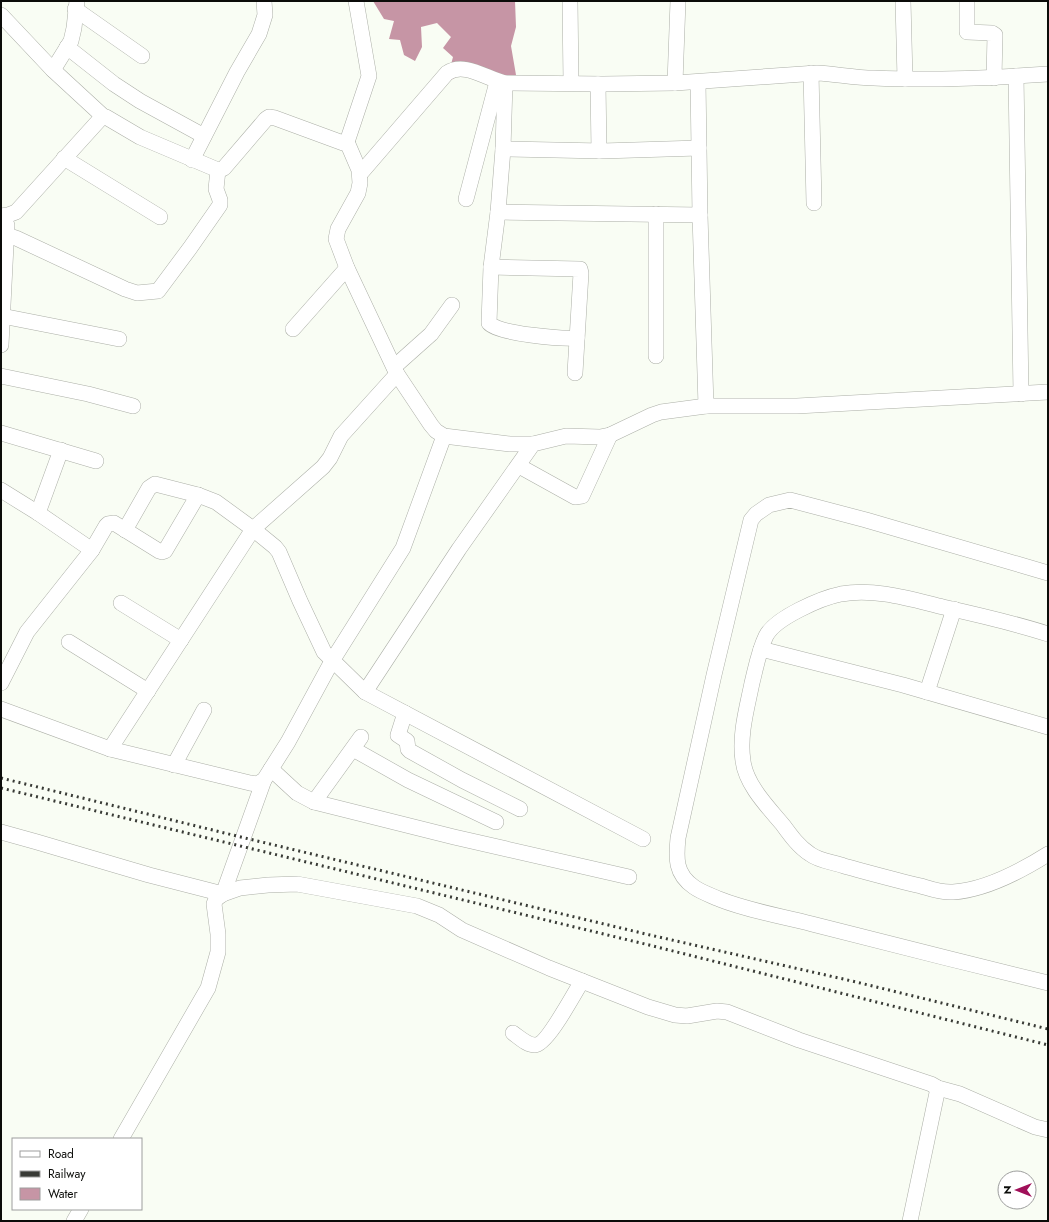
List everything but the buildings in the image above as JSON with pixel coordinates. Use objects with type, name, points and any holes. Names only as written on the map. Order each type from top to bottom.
[{"type":"street","points":[[192,160],[237,72],[259,34],[265,15],[264,1]]},
{"type":"street","points":[[356,1],[369,76],[347,142],[360,174],[358,193],[336,234],[336,240],[347,268],[396,371],[431,425],[436,431],[444,436],[510,444],[533,444],[566,436],[600,437],[610,435],[661,412],[706,406],[797,406],[1048,392]]},
{"type":"street","points":[[570,1],[571,83]]},
{"type":"street","points":[[675,83],[678,1]]},
{"type":"street","points":[[903,1],[905,79]]},
{"type":"street","points":[[967,1],[967,32],[992,34],[995,36],[994,78]]},
{"type":"street","points":[[53,70],[72,36],[76,5]]},
{"type":"street","points":[[76,5],[142,56]]},
{"type":"street","points":[[1,15],[53,70],[104,116],[140,137],[218,170],[222,170],[269,117],[343,143],[347,142]]},
{"type":"street","points":[[67,47],[114,84],[140,101],[204,136]]},
{"type":"street","points":[[360,174],[447,73],[458,68],[501,82],[598,84],[698,82],[811,73],[905,79],[994,78],[1048,74]]},
{"type":"street","points":[[811,73],[814,203]]},
{"type":"street","points":[[1016,76],[1021,394]]},
{"type":"street","points":[[501,82],[503,148],[498,212],[491,267],[488,320],[491,326],[502,331],[577,338]]},
{"type":"street","points":[[466,199],[501,82]]},
{"type":"street","points":[[698,82],[700,215],[706,406]]},
{"type":"street","points":[[598,84],[598,151]]},
{"type":"street","points":[[1,346],[7,235],[4,216],[16,212],[101,117],[104,116]]},
{"type":"street","points":[[503,148],[598,151],[699,148]]},
{"type":"street","points":[[64,158],[160,217]]},
{"type":"street","points":[[7,235],[125,289],[137,293],[158,291],[220,205],[220,200],[216,189],[218,170]]},
{"type":"street","points":[[498,212],[700,215]]},
{"type":"street","points":[[656,214],[656,356]]},
{"type":"street","points":[[491,267],[580,268],[581,280],[575,373]]},
{"type":"street","points":[[293,329],[347,268]]},
{"type":"street","points":[[110,749],[253,529],[323,467],[330,458],[341,436],[396,371],[431,334],[452,305]]},
{"type":"street","points":[[2,316],[119,339]]},
{"type":"street","points":[[1,376],[88,394],[133,406]]},
{"type":"street","points":[[1,433],[96,461]]},
{"type":"street","points":[[519,466],[575,497],[582,496],[610,435]]},
{"type":"street","points":[[1,709],[110,749],[257,784],[267,774],[288,742],[332,661],[403,548],[444,436]]},
{"type":"street","points":[[365,692],[460,549],[533,444]]},
{"type":"street","points":[[38,513],[61,450]]},
{"type":"street","points":[[125,530],[152,485],[155,484],[198,495],[216,502],[253,529],[279,552],[324,652],[365,692],[643,839]]},
{"type":"street","points":[[1,490],[92,550]]},
{"type":"street","points":[[1,683],[27,632],[92,550],[108,524],[114,523],[162,552],[165,551],[198,495]]},
{"type":"street","points":[[1048,573],[790,500],[769,505],[756,514],[752,520],[712,683],[678,838],[676,859],[679,869],[685,879],[693,887],[729,903],[755,911],[1048,983]]},
{"type":"street","points":[[1048,634],[1017,624],[896,596],[865,592],[841,594],[821,600],[781,621],[772,628],[766,637],[756,664],[742,729],[743,763],[747,775],[758,794],[801,848],[815,858],[888,879],[949,893],[980,887],[1029,866],[1048,854]]},
{"type":"street","points":[[121,603],[181,640]]},
{"type":"street","points":[[926,692],[954,609]]},
{"type":"street","points":[[69,642],[148,691]]},
{"type":"street","points":[[761,649],[926,692],[1048,727]]},
{"type":"street","points":[[174,765],[204,710]]},
{"type":"street","points":[[405,713],[398,735],[407,741],[408,749],[410,751],[462,780],[520,809]]},
{"type":"street","points":[[314,802],[357,743],[408,780],[496,822]]},
{"type":"street","points":[[267,774],[314,802],[461,839],[629,877]]},
{"type":"street","points":[[223,894],[267,774]]},
{"type":"street","points":[[1,832],[150,875],[223,894]]},
{"type":"street","points":[[122,1138],[208,988],[218,952],[218,934],[214,904],[216,899],[223,894],[240,888],[268,884],[297,884],[417,906],[439,914],[462,930],[582,981],[648,1007],[675,1015],[688,1016],[717,1011],[727,1012],[798,1040],[931,1084],[938,1088],[960,1094],[1035,1127],[1048,1130]]},
{"type":"street","points":[[514,1034],[532,1045],[542,1043],[551,1032],[582,981]]},
{"type":"street","points":[[910,1221],[938,1088]]},
{"type":"street","points":[[74,1221],[80,1210]]},
{"type":"water","points":[[373,1],[515,1],[516,27],[511,46],[516,75],[512,85],[463,73],[446,83],[453,57],[443,48],[451,37],[437,23],[421,27],[422,47],[415,61],[404,55],[400,40],[389,39],[394,21],[384,19]]},
{"type":"railway","points":[[1,778],[245,838],[650,935],[852,981],[1048,1029]]},
{"type":"railway","points":[[1,788],[649,945],[1048,1045]]}]
